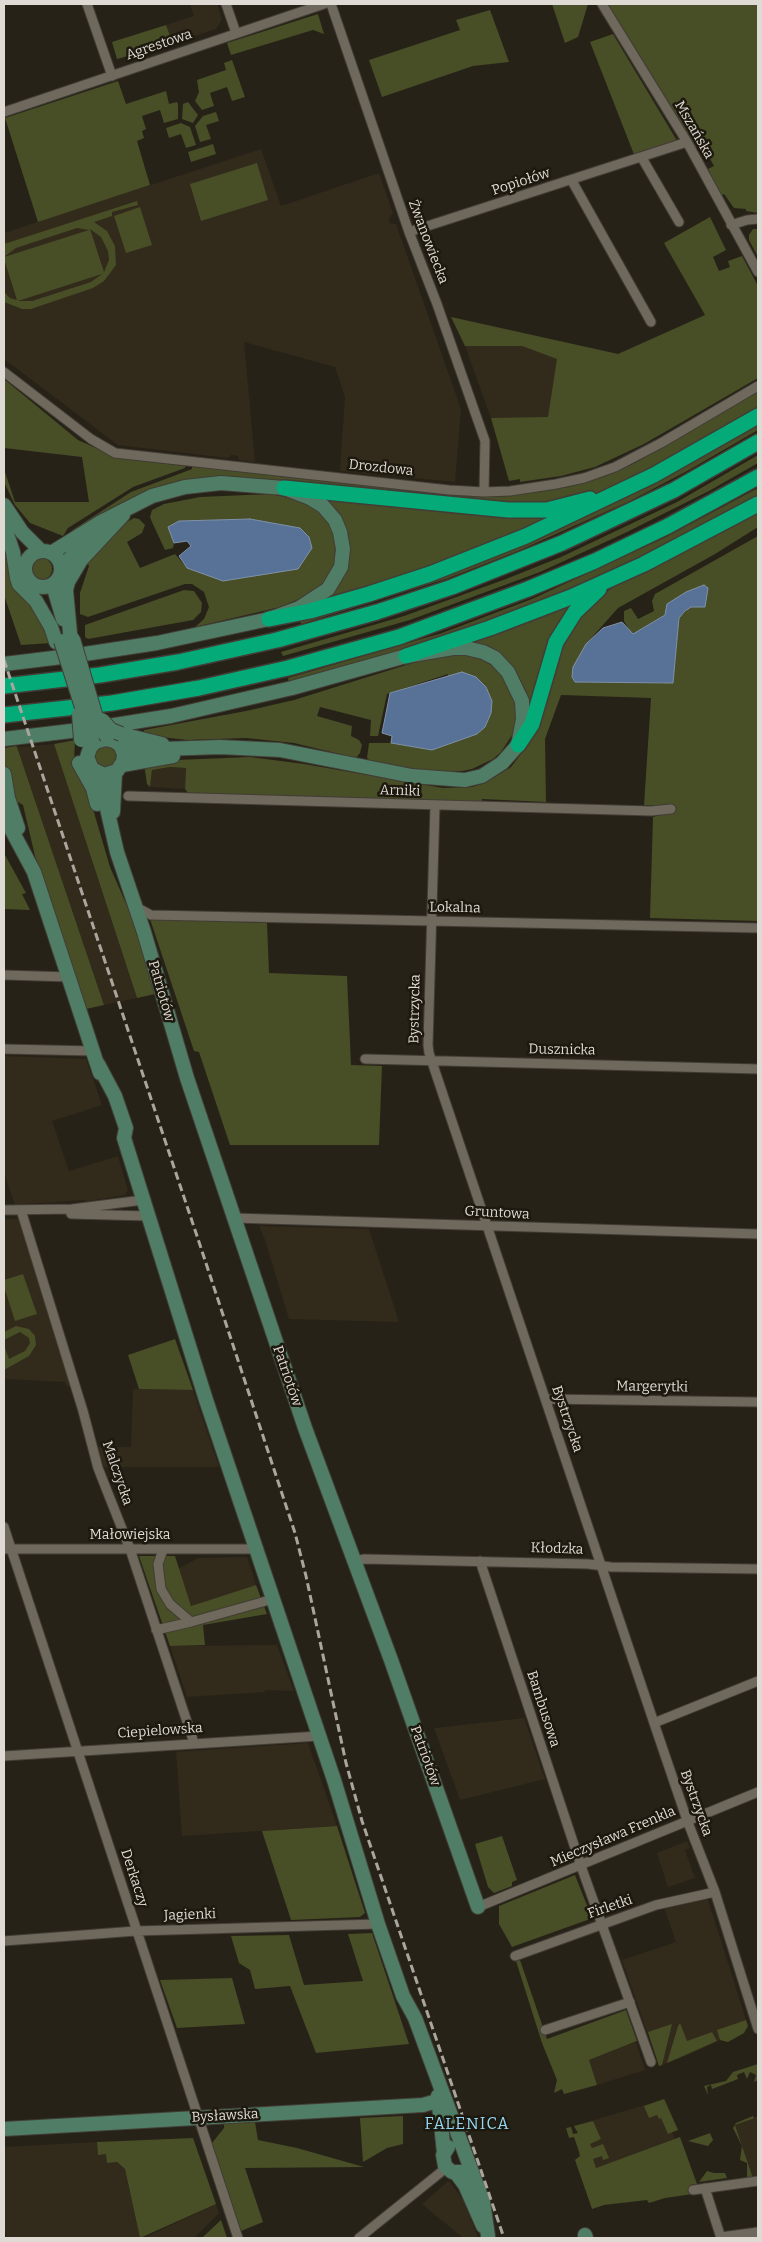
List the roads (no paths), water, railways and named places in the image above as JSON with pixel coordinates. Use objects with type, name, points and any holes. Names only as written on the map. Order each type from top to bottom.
[{"type":"highway","points":[[269,619],[310,611],[369,594],[467,560],[570,517],[654,474],[758,416]]},
{"type":"highway","points":[[4,686],[100,675],[194,659],[277,640],[377,612],[461,584],[562,543],[674,490],[758,442]]},
{"type":"highway","points":[[284,488],[492,509],[537,510],[572,505],[654,474]]},
{"type":"highway","points":[[4,715],[112,703],[199,688],[288,668],[399,636],[528,589],[596,561],[668,526],[758,477]]},
{"type":"highway","points":[[406,656],[494,626],[612,579],[758,504]]},
{"type":"highway","points":[[518,745],[532,724],[556,642],[575,612],[591,595],[612,579]]},
{"type":"main road","points":[[4,505],[22,532],[45,552],[58,560],[61,567],[60,576],[50,587],[41,588],[35,586],[26,578],[24,569],[27,559],[32,553],[45,552],[126,512],[157,494],[196,485],[236,484],[284,488],[318,502],[328,511],[340,532],[342,558],[338,575],[328,589],[300,608],[269,619],[157,643],[4,664]]},
{"type":"main road","points":[[61,567],[87,541],[126,512]]},
{"type":"main road","points":[[65,639],[66,590],[68,582],[81,560],[126,512]]},
{"type":"main road","points":[[4,513],[27,559]]},
{"type":"main road","points":[[4,525],[13,552],[19,584],[36,601],[51,627],[65,639]]},
{"type":"main road","points":[[55,583],[57,602],[89,741],[88,761],[92,769],[99,774],[110,775],[118,769],[151,759],[245,748]]},
{"type":"main road","points":[[41,588],[96,711],[98,724],[115,739],[124,754],[118,769]]},
{"type":"main road","points":[[4,739],[171,716],[292,688],[434,650],[466,648],[483,652],[495,658],[508,672],[522,701],[523,719],[518,745],[502,763],[482,776],[465,780],[412,776],[280,750],[180,747],[115,739],[89,741]]},
{"type":"main road","points":[[89,741],[79,755],[80,766],[93,788],[100,815],[114,839]]},
{"type":"main road","name":"Patriotów","points":[[114,839],[112,800],[118,769]]},
{"type":"main road","points":[[4,774],[8,798],[27,857]]},
{"type":"main road","name":"Patriotów","points":[[99,774],[114,839],[144,932],[176,1046],[305,1428],[355,1561],[478,1907]]},
{"type":"main road","points":[[4,816],[35,875],[96,1057],[116,1096],[126,1128],[124,1138],[206,1400],[319,1736],[378,1924],[403,1996],[415,2018],[438,2084],[441,2100],[443,2159],[451,2171],[465,2185],[489,2237]]},
{"type":"main road","points":[[4,830],[27,857]]},
{"type":"main road","points":[[441,2100],[461,2144],[483,2204],[489,2237]]},
{"type":"main road","name":"Bysławska","points":[[4,2129],[423,2105],[441,2100]]},
{"type":"main road","points":[[444,2153],[450,2146],[461,2144]]},
{"type":"main road","points":[[451,2171],[464,2172],[470,2167]]},
{"type":"street","points":[[87,4],[112,76]]},
{"type":"street","points":[[226,4],[236,33]]},
{"type":"street","name":"Agrestowa","points":[[4,112],[324,4]]},
{"type":"street","name":"Żwanowiecka","points":[[331,4],[409,232],[486,441],[484,492]]},
{"type":"street","name":"Mszańska","points":[[602,4],[687,142],[758,272]]},
{"type":"street","name":"Popiołów","points":[[409,232],[687,142]]},
{"type":"street","points":[[642,158],[679,222]]},
{"type":"street","points":[[572,180],[651,322]]},
{"type":"street","points":[[731,225],[758,219]]},
{"type":"street","name":"Drozdowa","points":[[4,372],[91,439],[115,453],[449,490],[484,492],[510,491],[556,484],[607,470],[661,444],[758,386]]},
{"type":"street","name":"Arniki","points":[[128,796],[435,806],[651,811],[671,809]]},
{"type":"street","name":"Bystrzycka","points":[[435,806],[428,1045],[654,1723],[687,1820],[715,1892],[758,2029]]},
{"type":"street","name":"Lokalna","points":[[136,907],[151,915],[758,928]]},
{"type":"street","points":[[144,932],[145,924],[151,915]]},
{"type":"street","points":[[4,975],[70,977]]},
{"type":"street","points":[[4,1049],[96,1057]]},
{"type":"street","name":"Dusznicka","points":[[365,1058],[758,1069]]},
{"type":"street","points":[[4,1210],[99,1207],[143,1200]]},
{"type":"street","points":[[21,1210],[148,1216]]},
{"type":"street","name":"Malczycka","points":[[21,1210],[83,1410],[98,1468],[130,1549],[194,1743]]},
{"type":"street","name":"Gruntowa","points":[[234,1218],[758,1234]]},
{"type":"street","name":"Margerytki","points":[[546,1399],[758,1402]]},
{"type":"street","name":"Derkaczy","points":[[4,1527],[7,1549],[77,1752],[238,2238]]},
{"type":"street","name":"Małowiejska","points":[[7,1549],[256,1549]]},
{"type":"street","points":[[163,1550],[158,1564],[161,1589],[170,1604],[191,1622]]},
{"type":"street","name":"Kłodzka","points":[[355,1561],[364,1558],[601,1566],[758,1568]]},
{"type":"street","name":"Bambusowa","points":[[480,1561],[581,1866],[651,2062]]},
{"type":"street","points":[[156,1630],[273,1599]]},
{"type":"street","points":[[654,1723],[758,1681]]},
{"type":"street","name":"Ciepielowska","points":[[4,1756],[319,1736]]},
{"type":"street","name":"Mieczysława Frenkla","points":[[478,1907],[758,1792]]},
{"type":"street","name":"Firletki","points":[[516,1956],[656,1905],[715,1892]]},
{"type":"street","name":"Jagienki","points":[[4,1941],[136,1931],[378,1924]]},
{"type":"street","points":[[545,2030],[630,2002]]},
{"type":"street","points":[[359,2238],[451,2171]]},
{"type":"street","points":[[693,2190],[758,2182]]},
{"type":"street","points":[[705,2188],[721,2238],[758,2232]]},
{"type":"water","points":[[250,519],[300,528],[309,537],[312,548],[298,569],[223,581],[187,568],[179,556],[191,546],[187,541],[174,543],[168,527],[179,521]]},
{"type":"water","points":[[704,585],[708,588],[705,607],[691,607],[679,618],[673,683],[575,682],[572,677],[573,667],[586,644],[603,628],[622,622],[633,634],[665,615],[667,604],[686,592]]},
{"type":"water","points":[[462,672],[476,677],[486,687],[492,701],[491,713],[485,727],[477,734],[432,750],[391,743],[392,736],[382,733],[390,693]]},
{"type":"railway","points":[[4,660],[295,1533],[346,1763],[362,1821],[504,2238]]},
{"type":"district","name":"FALENICA","points":[[467,2125]]}]
